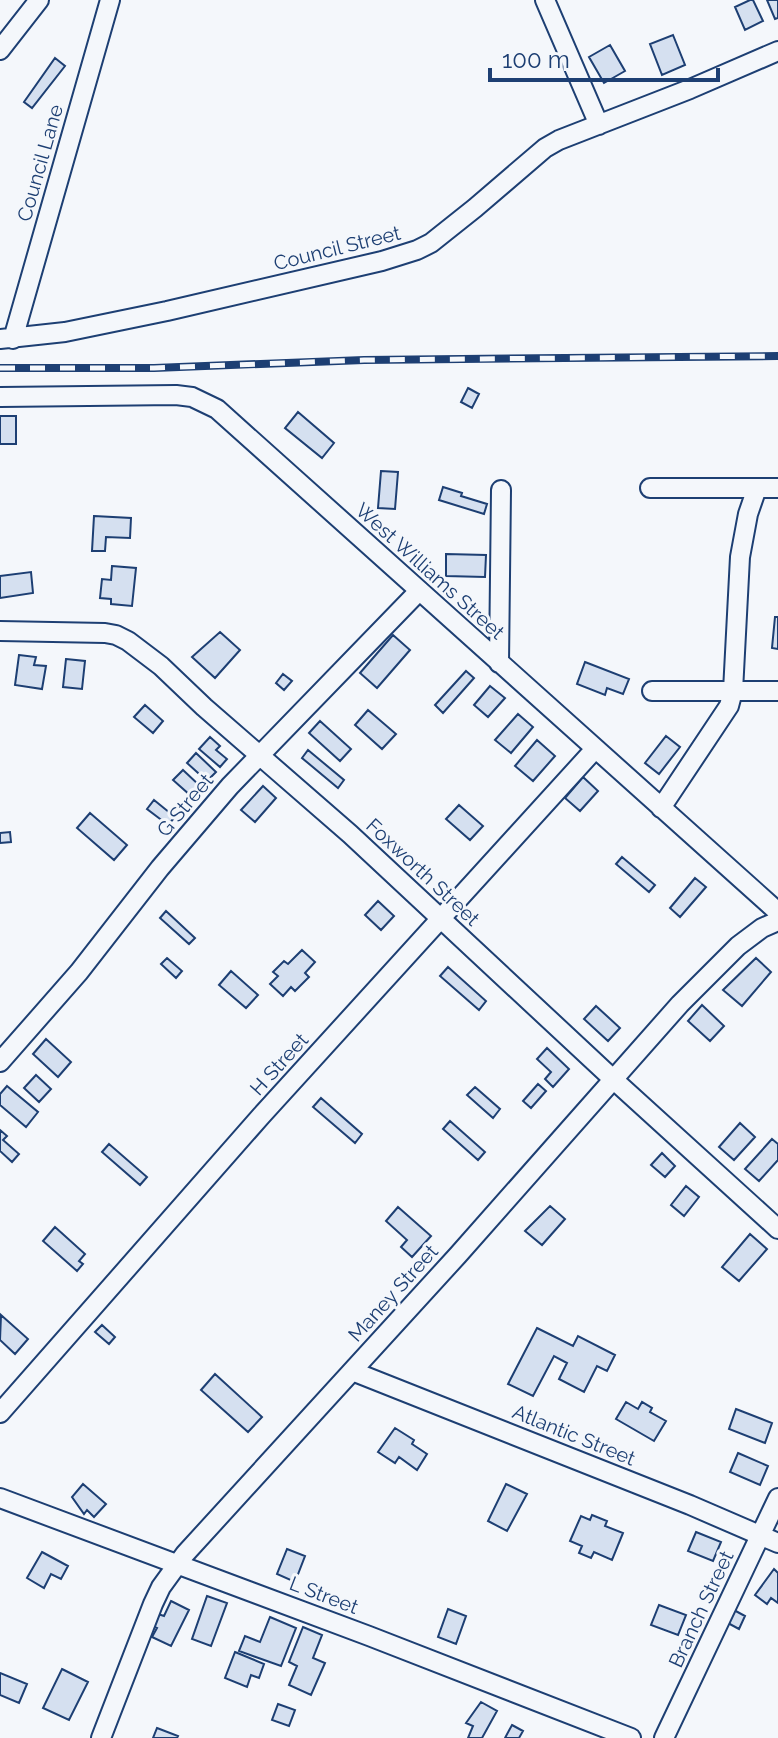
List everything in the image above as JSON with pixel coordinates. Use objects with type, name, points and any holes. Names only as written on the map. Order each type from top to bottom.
[{"type":"street","points":[[0,50],[39,0]]},
{"type":"street","name":"Council Lane","points":[[6,339],[110,0]]},
{"type":"street","points":[[545,0],[599,125]]},
{"type":"street","name":"Council Street","points":[[6,339],[65,332],[167,311],[417,250],[444,233],[545,148],[559,140],[778,51]]},
{"type":"street","name":"West Williams Street","points":[[0,397],[176,395],[208,403],[236,424],[778,912]]},
{"type":"street","points":[[650,488],[778,488]]},
{"type":"street","points":[[661,808],[729,706],[733,691],[740,557],[748,514],[757,488]]},
{"type":"street","points":[[499,663],[501,490]]},
{"type":"street","name":"G Street","points":[[0,1062],[79,972],[160,868],[230,786],[419,591]]},
{"type":"street","name":"Foxworth Street","points":[[0,631],[116,635],[161,666],[350,834],[778,1229]]},
{"type":"street","points":[[652,691],[778,691]]},
{"type":"street","name":"H Street","points":[[0,1413],[261,1116],[595,749]]},
{"type":"street","name":"Maney Street","points":[[101,1738],[153,1604],[178,1564],[680,1004],[738,946],[762,928],[778,921]]},
{"type":"street","name":"Atlantic Street","points":[[352,1371],[769,1539]]},
{"type":"street","name":"L Street","points":[[0,1498],[631,1738]]},
{"type":"street","name":"Branch Street","points":[[664,1738],[769,1539],[778,1498]]},
{"type":"building","points":[[753,0],[763,21],[745,30],[735,7]]},
{"type":"building","points":[[767,0],[778,0],[778,18],[775,19]]},
{"type":"building","points":[[673,35],[685,65],[662,75],[650,44]]},
{"type":"building","points":[[610,45],[625,71],[604,83],[589,57]]},
{"type":"building","points":[[55,58],[65,66],[32,108],[24,102]]},
{"type":"building","points":[[468,388],[479,394],[472,408],[461,402]]},
{"type":"building","points":[[298,412],[334,443],[322,458],[285,428]]},
{"type":"building","points":[[0,416],[16,416],[16,444],[0,444]]},
{"type":"building","points":[[381,471],[398,472],[395,509],[378,508]]},
{"type":"building","points":[[443,487],[487,504],[484,514],[439,500]]},
{"type":"building","points":[[94,516],[131,518],[130,538],[106,537],[105,551],[92,551]]},
{"type":"building","points":[[446,554],[486,555],[485,577],[446,576]]},
{"type":"building","points":[[112,566],[136,568],[132,606],[111,604],[111,599],[100,598],[102,579],[111,580]]},
{"type":"building","points":[[31,572],[33,593],[0,598],[0,576]]},
{"type":"building","points":[[775,617],[778,617],[778,649],[772,648]]},
{"type":"building","points":[[220,632],[240,650],[215,678],[192,657]]},
{"type":"building","points":[[393,635],[410,650],[377,688],[360,673]]},
{"type":"building","points":[[19,655],[36,657],[34,665],[46,666],[42,689],[15,685]]},
{"type":"building","points":[[66,659],[85,661],[82,689],[63,687]]},
{"type":"building","points":[[585,662],[629,679],[623,694],[607,688],[605,695],[577,684]]},
{"type":"building","points":[[466,671],[474,678],[443,713],[435,705]]},
{"type":"building","points":[[283,674],[292,681],[284,690],[276,683]]},
{"type":"building","points":[[490,686],[505,698],[488,717],[474,705]]},
{"type":"building","points":[[145,705],[163,721],[153,733],[134,717]]},
{"type":"building","points":[[368,710],[396,734],[382,749],[355,725]]},
{"type":"building","points":[[518,714],[533,727],[511,753],[495,740]]},
{"type":"building","points":[[320,721],[351,749],[340,761],[309,733]]},
{"type":"building","points":[[666,736],[680,747],[659,774],[645,763]]},
{"type":"building","points":[[210,737],[220,746],[216,750],[227,759],[220,767],[199,749]]},
{"type":"building","points":[[537,740],[555,756],[533,781],[515,766]]},
{"type":"building","points":[[308,750],[344,780],[338,788],[302,758]]},
{"type":"building","points":[[196,753],[216,772],[207,781],[187,763]]},
{"type":"building","points":[[183,770],[199,785],[190,795],[173,780]]},
{"type":"building","points":[[583,777],[598,791],[580,811],[565,798]]},
{"type":"building","points":[[263,786],[276,798],[255,822],[241,810]]},
{"type":"building","points":[[154,800],[175,817],[168,825],[147,809]]},
{"type":"building","points":[[459,805],[483,826],[470,840],[446,819]]},
{"type":"building","points":[[90,813],[127,845],[114,860],[77,828]]},
{"type":"building","points":[[10,832],[11,842],[0,843],[0,833]]},
{"type":"building","points":[[622,857],[655,885],[649,892],[616,864]]},
{"type":"building","points":[[695,878],[706,887],[680,917],[670,908]]},
{"type":"building","points":[[378,901],[394,916],[381,930],[365,915]]},
{"type":"building","points":[[166,911],[195,938],[189,944],[160,918]]},
{"type":"building","points":[[302,950],[315,962],[305,973],[309,977],[295,991],[291,987],[283,996],[270,984],[278,976],[273,972],[284,961],[288,964]]},
{"type":"building","points":[[167,958],[182,971],[176,978],[161,964]]},
{"type":"building","points":[[756,958],[771,972],[742,1006],[723,990]]},
{"type":"building","points":[[448,967],[486,1001],[479,1010],[440,976]]},
{"type":"building","points":[[231,971],[258,995],[246,1008],[219,985]]},
{"type":"building","points":[[702,1005],[724,1026],[710,1041],[688,1021]]},
{"type":"building","points":[[596,1006],[620,1028],[608,1041],[584,1019]]},
{"type":"building","points":[[46,1039],[71,1062],[58,1077],[33,1054]]},
{"type":"building","points":[[547,1048],[569,1069],[553,1087],[545,1079],[551,1072],[537,1059]]},
{"type":"building","points":[[36,1075],[51,1089],[39,1102],[24,1088]]},
{"type":"building","points":[[538,1084],[546,1091],[531,1108],[523,1101]]},
{"type":"building","points":[[7,1086],[38,1112],[26,1127],[0,1105],[0,1094]]},
{"type":"building","points":[[475,1087],[500,1109],[493,1118],[467,1095]]},
{"type":"building","points":[[321,1098],[362,1134],[355,1143],[313,1107]]},
{"type":"building","points":[[450,1121],[485,1152],[478,1160],[443,1129]]},
{"type":"building","points":[[740,1123],[755,1137],[734,1160],[719,1147]]},
{"type":"building","points":[[0,1130],[7,1136],[3,1140],[19,1154],[12,1162],[0,1151]]},
{"type":"building","points":[[772,1139],[778,1144],[778,1160],[759,1181],[745,1169]]},
{"type":"building","points":[[109,1144],[147,1177],[140,1185],[102,1152]]},
{"type":"building","points":[[662,1153],[675,1166],[665,1177],[651,1165]]},
{"type":"building","points":[[686,1186],[699,1197],[684,1216],[671,1205]]},
{"type":"building","points":[[550,1206],[565,1219],[542,1245],[525,1231]]},
{"type":"building","points":[[398,1207],[431,1236],[412,1257],[401,1247],[407,1240],[386,1221]]},
{"type":"building","points":[[55,1227],[85,1254],[79,1261],[83,1264],[77,1271],[43,1241]]},
{"type":"building","points":[[750,1234],[767,1249],[739,1281],[722,1267]]},
{"type":"building","points":[[1,1315],[28,1339],[15,1354],[0,1340]]},
{"type":"building","points":[[102,1325],[115,1337],[109,1344],[95,1332]]},
{"type":"building","points":[[537,1328],[573,1346],[578,1336],[615,1355],[607,1371],[597,1366],[584,1392],[559,1379],[567,1363],[554,1356],[533,1396],[508,1384]]},
{"type":"building","points":[[215,1374],[262,1417],[248,1432],[201,1390]]},
{"type":"building","points":[[626,1402],[638,1409],[642,1402],[652,1408],[650,1412],[666,1421],[654,1441],[616,1419]]},
{"type":"building","points":[[736,1409],[772,1423],[765,1443],[729,1429]]},
{"type":"building","points":[[395,1428],[414,1440],[412,1444],[427,1454],[417,1470],[399,1457],[395,1463],[378,1452]]},
{"type":"building","points":[[738,1453],[768,1466],[760,1485],[730,1472]]},
{"type":"building","points":[[83,1484],[106,1504],[94,1517],[87,1510],[84,1514],[72,1497]]},
{"type":"building","points":[[506,1484],[527,1494],[507,1531],[488,1521]]},
{"type":"building","points":[[592,1515],[607,1521],[605,1526],[623,1533],[612,1560],[594,1552],[591,1558],[579,1553],[582,1546],[570,1541],[581,1516],[590,1520]]},
{"type":"building","points":[[696,1532],[721,1542],[713,1561],[688,1551]]},
{"type":"building","points":[[287,1549],[305,1556],[295,1582],[277,1574]]},
{"type":"building","points":[[42,1552],[68,1566],[61,1579],[51,1574],[44,1588],[27,1578]]},
{"type":"building","points":[[774,1569],[778,1573],[778,1603],[771,1598],[767,1604],[755,1595]]},
{"type":"building","points":[[207,1596],[227,1603],[211,1646],[192,1639]]},
{"type":"building","points":[[171,1601],[189,1610],[171,1646],[152,1637],[157,1628],[152,1626],[158,1614],[164,1616]]},
{"type":"building","points":[[659,1605],[686,1615],[678,1635],[651,1625]]},
{"type":"building","points":[[448,1609],[466,1616],[456,1644],[438,1637]]},
{"type":"building","points":[[732,1609],[745,1616],[739,1629],[726,1622]]},
{"type":"building","points":[[270,1617],[296,1628],[281,1666],[239,1651],[245,1636],[260,1642]]},
{"type":"building","points":[[303,1627],[322,1635],[313,1658],[325,1663],[311,1695],[289,1685],[297,1666],[289,1662]]},
{"type":"building","points":[[235,1652],[264,1664],[259,1678],[251,1675],[247,1687],[225,1678]]},
{"type":"building","points":[[62,1669],[88,1682],[69,1720],[43,1708]]},
{"type":"building","points":[[0,1673],[27,1684],[19,1703],[0,1695]]},
{"type":"building","points":[[481,1702],[497,1711],[482,1738],[468,1738],[473,1726],[466,1723]]},
{"type":"building","points":[[278,1704],[295,1710],[289,1726],[272,1720]]},
{"type":"building","points":[[512,1725],[523,1731],[519,1738],[505,1738]]},
{"type":"building","points":[[157,1728],[178,1736],[153,1738]]},
{"type":"railway","points":[[0,368],[778,356]]}]
